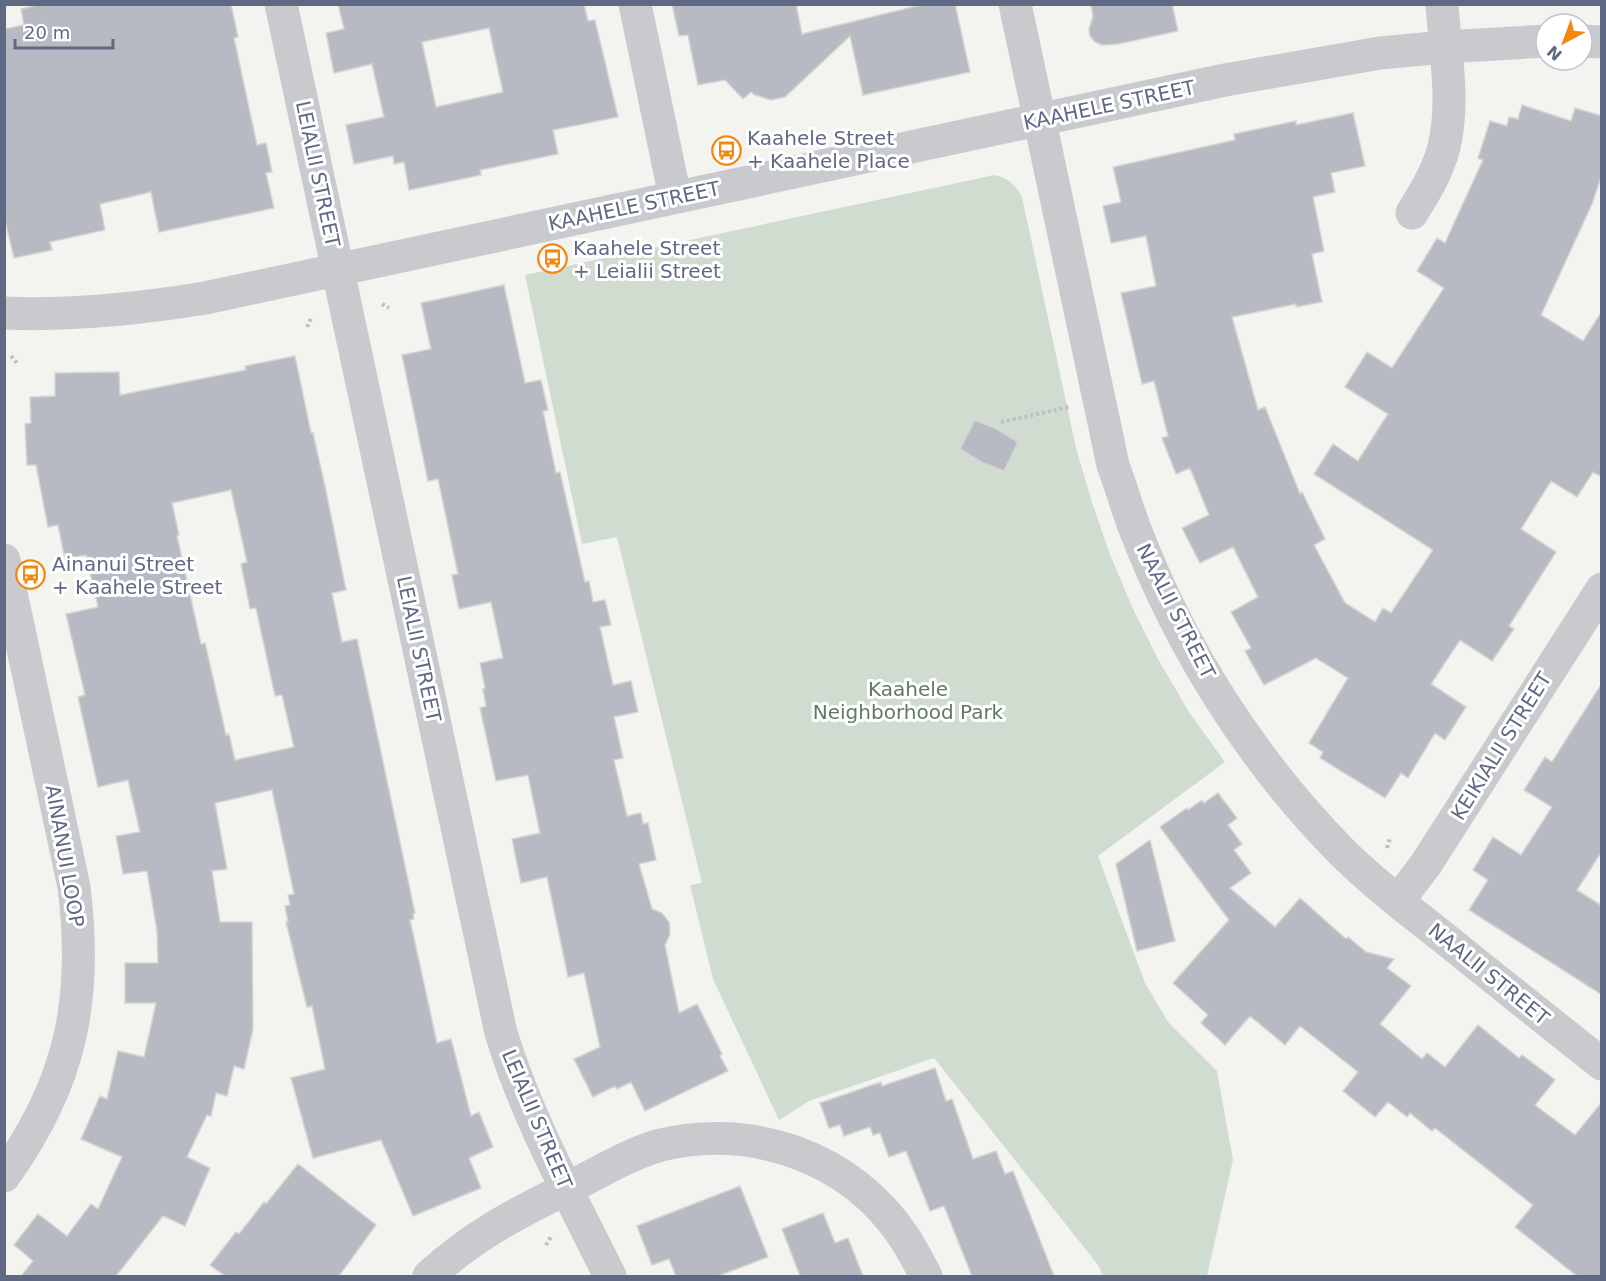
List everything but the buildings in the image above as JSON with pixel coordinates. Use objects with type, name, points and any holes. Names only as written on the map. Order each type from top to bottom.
[{"type":"street","name":"LEIALII STREET","points":[[281,4],[501,1033],[512,1069],[530,1112],[610,1276]]},
{"type":"street","points":[[635,4],[675,197]]},
{"type":"street","name":"NAALII STREET","points":[[1015,4],[1113,465],[1135,530],[1171,610],[1205,673],[1253,749],[1299,806],[1343,853],[1398,901],[1602,1064]]},
{"type":"street","points":[[1412,213],[1438,166],[1448,128],[1449,92],[1442,4]]},
{"type":"street","name":"KAAHELE STREET","points":[[4,313],[89,313],[143,308],[205,298],[1302,65],[1380,53],[1534,42]]},
{"type":"street","name":"AINANUI LOOP","points":[[4,560],[74,887],[79,926],[80,964],[69,1045],[60,1078],[34,1132],[4,1176]]},
{"type":"street","name":"KEIKIALII STREET","points":[[1398,901],[1426,864],[1602,589]]},
{"type":"street","points":[[429,1276],[495,1225],[632,1156],[659,1146],[687,1140],[713,1138],[746,1140],[783,1147],[815,1159],[839,1173],[860,1188],[884,1211],[904,1236],[926,1276]]},
{"type":"path","points":[[382,304],[389,308]]},
{"type":"path","points":[[307,327],[311,318]]},
{"type":"path","points":[[11,356],[18,364]]},
{"type":"path","points":[[1001,422],[1070,407]]},
{"type":"path","points":[[1387,848],[1390,838]]},
{"type":"path","points":[[546,1245],[554,1233]]},
{"type":"green space","name":"Kaahele Neighborhood Park","points":[[995,175],[1011,183],[1022,197],[1076,448],[1109,552],[1133,609],[1158,659],[1189,712],[1225,762],[1098,856],[1145,983],[1168,1022],[1217,1071],[1233,1160],[1207,1276],[1103,1276],[1098,1265],[934,1058],[809,1101],[779,1120],[713,979],[690,885],[702,883],[617,537],[582,544],[525,275]]},
{"type":"place","name":"Kaahele Street + Kaahele Place","points":[[726,150]]},
{"type":"place","name":"Kaahele Street + Leialii Street","points":[[552,259]]},
{"type":"place","name":"Ainanui Street + Kaahele Street","points":[[31,575]]}]
